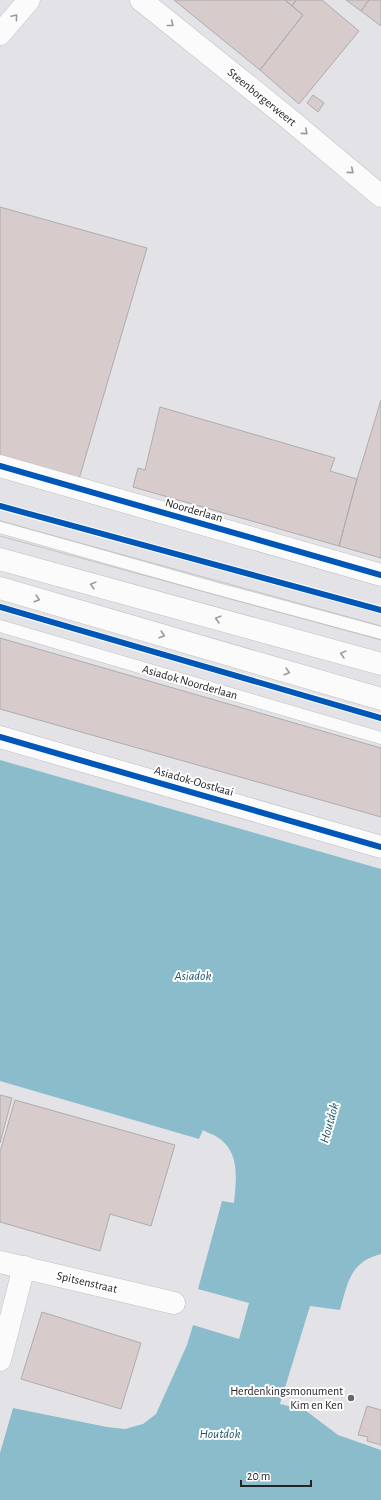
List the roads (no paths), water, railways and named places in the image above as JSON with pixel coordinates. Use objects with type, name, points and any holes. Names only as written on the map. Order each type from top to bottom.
[{"type":"street","points":[[0,34],[29,0]]},
{"type":"street","name":"Steenborgerweert","points":[[141,0],[288,118],[381,196]]},
{"type":"street","name":"Noorderlaan","points":[[0,466],[381,575]]},
{"type":"street","points":[[0,559],[381,664]]},
{"type":"street","points":[[0,588],[381,699]]},
{"type":"street","name":"Asiadok-Oostkaai","points":[[0,737],[381,847]]},
{"type":"street","name":"Spitsenstraat","points":[[0,1262],[174,1303]]},
{"type":"street","points":[[0,1360],[24,1267]]},
{"type":"lane","points":[[0,527],[214,588],[381,633]]},
{"type":"lane","name":"Asiadok Noorderlaan","points":[[0,626],[381,738]]},
{"type":"water","name":"Asiadok","points":[[0,760],[381,869],[381,1254],[363,1262],[352,1274],[345,1291],[340,1310],[310,1306],[280,1404],[305,1410],[338,1435],[381,1450],[381,1500],[0,1500],[0,1453],[13,1408],[107,1427],[125,1429],[143,1424],[156,1414],[187,1345],[193,1325],[239,1339],[249,1303],[198,1289],[222,1201],[234,1203],[236,1185],[235,1167],[230,1150],[225,1143],[203,1130],[199,1139],[0,1081]]},
{"type":"tram line","points":[[0,521],[381,626]]},
{"type":"tram line","points":[[0,536],[381,640]]},
{"type":"place","name":"Herdenkingsmonument Kim en Ken","points":[[351,1398]]},
{"type":"water label","name":"Houtdok","points":[[330,1123]]},
{"type":"water label","name":"Houtdok","points":[[220,1434]]}]
